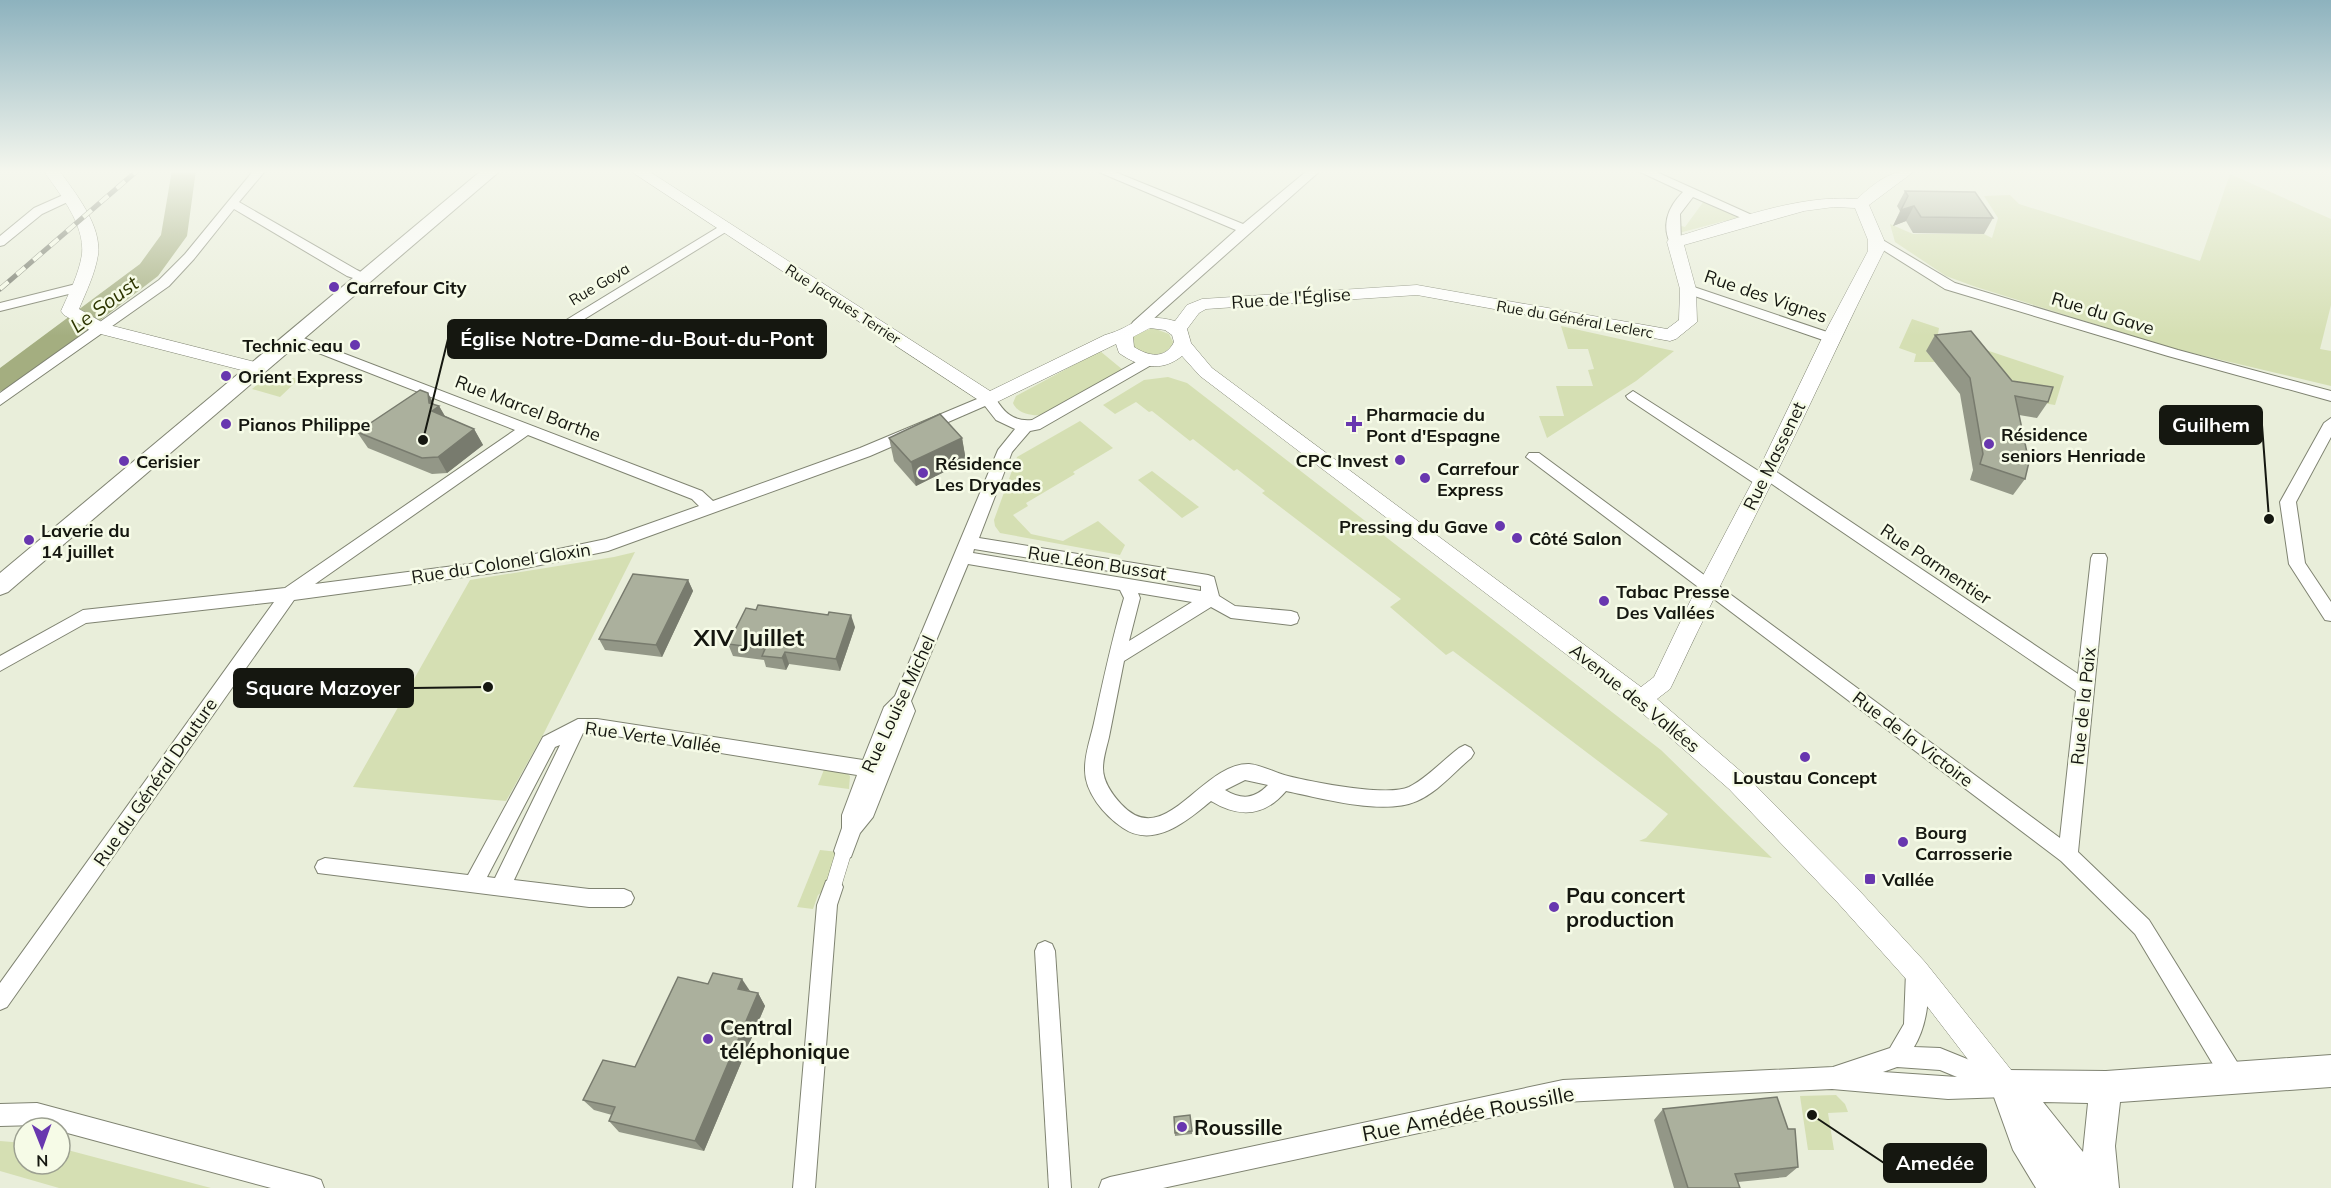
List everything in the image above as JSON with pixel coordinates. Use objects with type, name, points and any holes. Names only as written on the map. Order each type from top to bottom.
[{"type":"main road","points":[[0,586],[427,225]]},
{"type":"main road","points":[[2006,1086],[2106,1087],[2331,1071]]},
{"type":"main road","name":"Avenue des Vallées","points":[[2006,1086],[2024,1138],[2055,1188]]},
{"type":"main road","name":"Avenue des Vallées","points":[[2006,1086],[2048,1132],[2089,1188]]},
{"type":"main road","points":[[2102,1188],[2099,1146],[2106,1087]]},
{"type":"street","points":[[0,242],[20,225]]},
{"type":"street","points":[[84,225],[91,251],[80,288],[70,311],[96,326],[257,368]]},
{"type":"street","points":[[0,400],[96,326],[164,283],[177,271],[213,225]]},
{"type":"street","points":[[272,225],[352,273],[365,278]]},
{"type":"street","points":[[1236,225],[1245,229]]},
{"type":"street","name":"Rue du Colonel Gloxin","points":[[0,664],[83,617],[290,594],[516,564],[597,548],[711,508],[865,452],[989,399],[1131,330],[1249,225]]},
{"type":"street","points":[[1672,225],[1675,242],[1737,225]]},
{"type":"street","points":[[1870,225],[1876,240]]},
{"type":"street","name":"Rue Goya","points":[[552,333],[725,227]]},
{"type":"street","name":"Rue Jacques Terrier","points":[[725,227],[989,399]]},
{"type":"street","name":"Rue Massenet","points":[[1641,699],[1662,683],[1708,585],[1876,251],[1876,240]]},
{"type":"street","name":"Rue du Gave","points":[[1876,240],[1950,286],[2173,353],[2331,396]]},
{"type":"street","name":"Rue du Général Leclerc","points":[[1417,290],[1644,333],[1670,335],[1688,322],[1688,289],[1675,242]]},
{"type":"street","points":[[0,307],[80,288]]},
{"type":"street","name":"Rue des Vignes","points":[[1688,289],[1831,338]]},
{"type":"street","name":"Rue de l'Église","points":[[1177,345],[1193,309],[1202,304],[1417,290]]},
{"type":"street","name":"Avenue des Vallées","points":[[1131,330],[1159,322],[1177,345],[1206,372],[1641,699],[1737,782],[1847,895],[1916,971],[2006,1086]]},
{"type":"street","points":[[1131,330],[1125,349],[1138,359],[1148,361]]},
{"type":"street","name":"Rue Marcel Barthe","points":[[292,338],[697,495],[711,508]]},
{"type":"street","points":[[989,399],[994,411],[1017,426],[1035,425],[1177,345]]},
{"type":"street","name":"Rue Parmentier","points":[[1633,396],[1764,477],[2084,687]]},
{"type":"street","points":[[2331,423],[2288,502],[2297,564],[2331,615]]},
{"type":"street","name":"Rue Louise Michel","points":[[844,850],[852,828],[864,817],[874,770],[906,711],[902,701],[1017,426]]},
{"type":"street","name":"Rue du Général Dauture","points":[[0,1000],[290,594],[526,429]]},
{"type":"street","name":"Rue de la Victoire","points":[[1534,457],[2068,855],[2142,927],[2234,1078]]},
{"type":"street","name":"Rue Léon Bussat","points":[[966,550],[1125,585],[1132,598],[1116,657],[1095,768],[1101,797],[1124,820],[1143,827],[1161,825],[1179,817],[1229,775],[1245,772],[1255,772],[1282,782],[1390,800],[1411,795],[1465,753]]},
{"type":"street","name":"Rue Léon Bussat","points":[[966,550],[1208,581],[1211,599],[1231,612],[1292,618]]},
{"type":"street","name":"Rue de la Paix","points":[[2068,855],[2099,558]]},
{"type":"street","points":[[1125,585],[1211,599]]},
{"type":"street","points":[[1116,657],[1211,599]]},
{"type":"street","points":[[501,887],[578,726]]},
{"type":"street","name":"Rue Verte Vallée","points":[[474,883],[549,742],[578,726],[597,726],[874,770]]},
{"type":"street","points":[[1211,791],[1227,802],[1242,806],[1259,804],[1270,798],[1282,782]]},
{"type":"street","points":[[804,1188],[827,905],[844,850]]},
{"type":"street","points":[[325,867],[589,898],[624,898]]},
{"type":"street","points":[[1046,951],[1060,1188]]},
{"type":"street","points":[[1897,1056],[1914,1027],[1916,971]]},
{"type":"street","name":"Rue Amédée Roussille","points":[[1832,1078],[1897,1056],[1940,1059],[2006,1086]]},
{"type":"street","name":"Rue Amédée Roussille","points":[[1110,1188],[1563,1091],[1832,1078],[1948,1088],[2006,1086]]},
{"type":"street","points":[[0,1115],[37,1114],[313,1188]]},
{"type":"green space","points":[[1678,225],[1707,225],[1679,233]]},
{"type":"green space","points":[[1890,225],[1913,234],[1984,234],[1992,238],[1996,225],[2087,225],[2200,261],[2212,225],[2331,225],[2331,305],[2320,349],[2331,351],[2331,386],[2175,349],[1976,287],[1946,276],[1895,242]]},
{"type":"green space","points":[[1912,319],[1939,328],[1938,334],[2064,376],[2055,405],[2025,400],[1926,351],[1935,362],[1914,362],[1916,354],[1899,348]]},
{"type":"green space","points":[[1561,326],[1674,351],[1636,381],[1547,438],[1539,416],[1564,416],[1556,386],[1593,386],[1588,370],[1594,369],[1588,349],[1568,349]]},
{"type":"green space","points":[[1153,328],[1169,334],[1173,342],[1172,346],[1158,354],[1143,352],[1133,347],[1132,338],[1135,334]]},
{"type":"green space","points":[[1100,351],[1123,370],[1048,413],[1029,414],[1021,411],[1013,403],[1016,396]]},
{"type":"green space","points":[[271,373],[299,379],[280,397],[252,389]]},
{"type":"green space","points":[[1168,377],[1187,383],[1661,750],[1772,858],[1639,841],[1646,838],[1668,814],[1453,651],[1446,655],[1390,607],[1401,599],[1262,493],[1265,491],[1237,469],[1234,471],[1193,439],[1190,441],[1152,411],[1149,412],[1136,402],[1115,414],[1103,405],[1144,380]]},
{"type":"green space","points":[[1080,421],[1113,448],[1026,503],[1028,506],[1013,515],[1031,534],[1063,541],[1098,521],[1125,545],[1120,555],[1000,533],[995,526],[994,520],[1017,457]]},
{"type":"green space","points":[[1152,471],[1199,507],[1182,518],[1138,480]]},
{"type":"green space","points":[[635,552],[544,733],[506,801],[353,787],[470,580]]},
{"type":"green space","points":[[825,767],[845,772],[850,776],[849,789],[818,785]]},
{"type":"green space","points":[[820,850],[838,852],[827,888],[818,895],[813,909],[797,907]]},
{"type":"green space","points":[[1836,1095],[1845,1104],[1848,1112],[1828,1113],[1834,1150],[1808,1150],[1800,1096]]},
{"type":"green space","points":[[0,1141],[12,1142],[12,1174],[0,1171]]},
{"type":"green space","points":[[72,1151],[211,1188],[59,1188],[17,1176],[72,1176]]},
{"type":"building","points":[[1971,331],[2012,381],[2053,387],[2048,402],[2015,396],[2029,462],[2025,479],[1980,464],[1983,454],[1970,378],[1935,335]]},
{"type":"building","points":[[420,390],[428,393],[429,403],[439,406],[432,411],[474,429],[438,457],[422,458],[357,432]]},
{"type":"building","points":[[940,414],[962,438],[911,462],[889,438]]},
{"type":"building","points":[[633,574],[688,580],[656,645],[599,639]]},
{"type":"building","points":[[758,605],[828,615],[829,612],[851,615],[836,659],[785,652],[782,658],[762,656],[765,649],[728,644],[746,608],[756,610]]},
{"type":"building","name":"Central téléphonique","points":[[713,973],[742,979],[738,989],[758,993],[695,1141],[609,1121],[615,1107],[583,1100],[603,1060],[635,1067],[678,977],[708,984]]},
{"type":"building","points":[[1777,1097],[1788,1129],[1795,1129],[1798,1167],[1735,1174],[1740,1188],[1688,1188],[1663,1109]]},
{"type":"building","name":"Roussille","points":[[1190,1115],[1192,1131],[1175,1133],[1174,1117]]},
{"type":"waterway","name":"Le Soust","points":[[0,382],[149,270],[174,236],[176,225]]},
{"type":"railway","points":[[0,289],[74,225]]},
{"type":"place","name":"Carrefour City","points":[[334,287]]},
{"type":"place","name":"Technic eau","points":[[355,345]]},
{"type":"place","name":"Orient Express","points":[[226,376]]},
{"type":"place","name":"Pianos Philippe","points":[[226,424]]},
{"type":"place","name":"Pharmacie du Pont d'Espagne","points":[[1354,424]]},
{"type":"place","name":"Église Notre-Dame-du-Bout-du-Pont","points":[[423,440]]},
{"type":"place","name":"Résidence seniors Henriade","points":[[1989,444]]},
{"type":"place","name":"CPC Invest","points":[[1400,460]]},
{"type":"place","name":"Cerisier","points":[[124,461]]},
{"type":"place","name":"Résidence Les Dryades","points":[[923,473]]},
{"type":"place","name":"Carrefour Express","points":[[1425,478]]},
{"type":"place","name":"Guilhem","points":[[2269,519]]},
{"type":"place","name":"Pressing du Gave","points":[[1500,526]]},
{"type":"place","name":"Côté Salon","points":[[1517,538]]},
{"type":"place","name":"Laverie du 14 juillet","points":[[29,540]]},
{"type":"place","name":"Tabac Presse Des Vallées","points":[[1604,601]]},
{"type":"place","name":"Square Mazoyer","points":[[488,687]]},
{"type":"place","name":"Loustau Concept","points":[[1805,757]]},
{"type":"place","name":"Bourg Carrosserie","points":[[1903,842]]},
{"type":"place","name":"Vallée","points":[[1870,879]]},
{"type":"place","name":"Pau concert production","points":[[1554,907]]},
{"type":"place","name":"Central téléphonique","points":[[708,1039]]},
{"type":"place","name":"Amedée","points":[[1812,1115]]},
{"type":"place","name":"Roussille","points":[[1182,1127]]},
{"type":"district","name":"XIV Juillet","points":[[749,637]]}]
